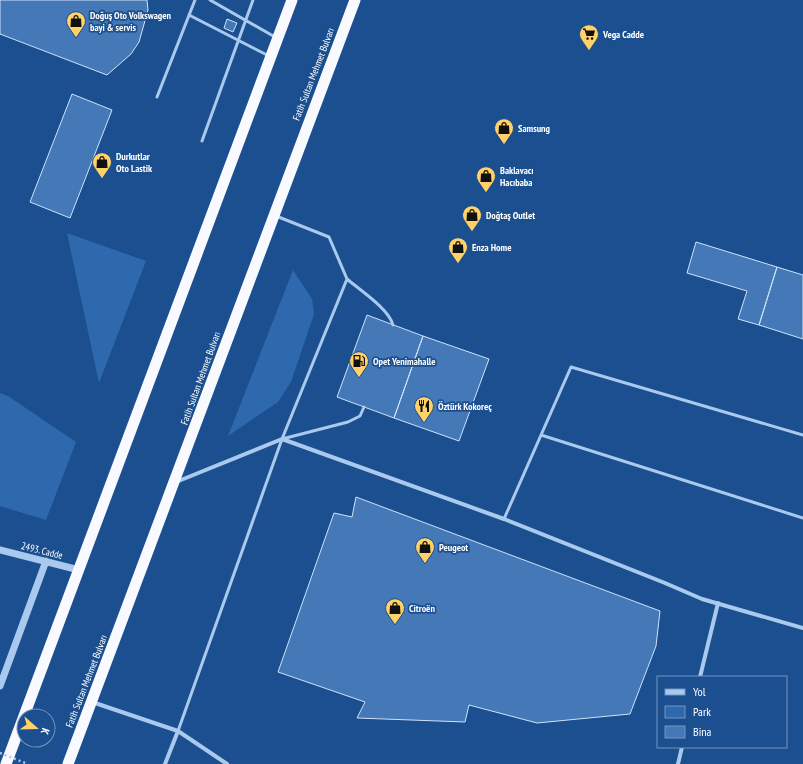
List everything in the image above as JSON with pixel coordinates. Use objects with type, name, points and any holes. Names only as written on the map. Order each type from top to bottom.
[{"type":"highway","points":[[6,764],[272,57],[292,0]]},
{"type":"highway","name":"Fatih Sultan Mehmet Bulvarı","points":[[68,764],[354,0]]},
{"type":"street","points":[[174,483],[282,439],[504,519],[702,599],[803,628]]},
{"type":"street","name":"2493. Cadde","points":[[0,550],[79,570]]},
{"type":"street","points":[[0,686],[46,562]]},
{"type":"street","points":[[700,676],[718,603]]},
{"type":"street","points":[[92,702],[178,731],[227,764]]},
{"type":"street","points":[[164,764],[178,731]]},
{"type":"street","points":[[678,764],[682,748]]},
{"type":"lane","points":[[157,97],[195,0]]},
{"type":"lane","points":[[210,0],[279,38]]},
{"type":"lane","points":[[202,141],[253,0]]},
{"type":"lane","points":[[189,15],[272,57]]},
{"type":"lane","points":[[273,214],[329,237],[347,279],[384,310],[392,320],[393,325]]},
{"type":"lane","points":[[178,731],[282,439],[347,279]]},
{"type":"lane","points":[[504,519],[571,367],[803,435]]},
{"type":"lane","points":[[282,439],[348,422],[360,416],[364,407]]},
{"type":"lane","points":[[541,435],[803,518]]},
{"type":"path","points":[[0,753],[28,764]]},
{"type":"green space","points":[[67,233],[146,261],[99,383]]},
{"type":"green space","points":[[293,270],[312,299],[314,314],[291,382],[278,402],[228,436]]},
{"type":"green space","points":[[0,393],[8,396],[76,442],[46,520],[0,506]]},
{"type":"building","name":"Doğuş Oto Volkswagen bayi & servis","points":[[0,0],[147,0],[148,10],[139,42],[131,54],[107,75],[0,34]]},
{"type":"building","points":[[227,19],[237,23],[233,32],[224,28]]},
{"type":"building","points":[[72,94],[112,110],[70,218],[30,202]]},
{"type":"building","points":[[696,242],[777,267],[759,325],[738,319],[747,291],[687,273]]},
{"type":"building","points":[[777,267],[803,275],[803,339],[759,325]]},
{"type":"building","points":[[367,315],[423,336],[394,418],[337,397]]},
{"type":"building","points":[[423,336],[489,359],[459,441],[394,418]]},
{"type":"building","name":"Peugeot","points":[[356,497],[660,611],[656,646],[630,714],[537,723],[469,705],[465,722],[357,718],[365,702],[278,672],[334,513],[352,517]]},
{"type":"place","name":"Doğuş Oto Volkswagen bayi & servis","points":[[76,38]]},
{"type":"place","name":"Vega Cadde","points":[[589,51]]},
{"type":"place","name":"Samsung","points":[[504,145]]},
{"type":"place","name":"Durkutlar Oto Lastik","points":[[102,179]]},
{"type":"place","name":"Baklavacı Hacıbaba","points":[[486,193]]},
{"type":"place","name":"Doğtaş Outlet","points":[[472,232]]},
{"type":"place","name":"Enza Home","points":[[458,264]]},
{"type":"place","name":"Opet Yenimahalle","points":[[359,378]]},
{"type":"place","name":"Öztürk Kokoreç","points":[[424,423]]},
{"type":"place","name":"Peugeot","points":[[425,564]]},
{"type":"place","name":"Citroën","points":[[395,625]]}]
